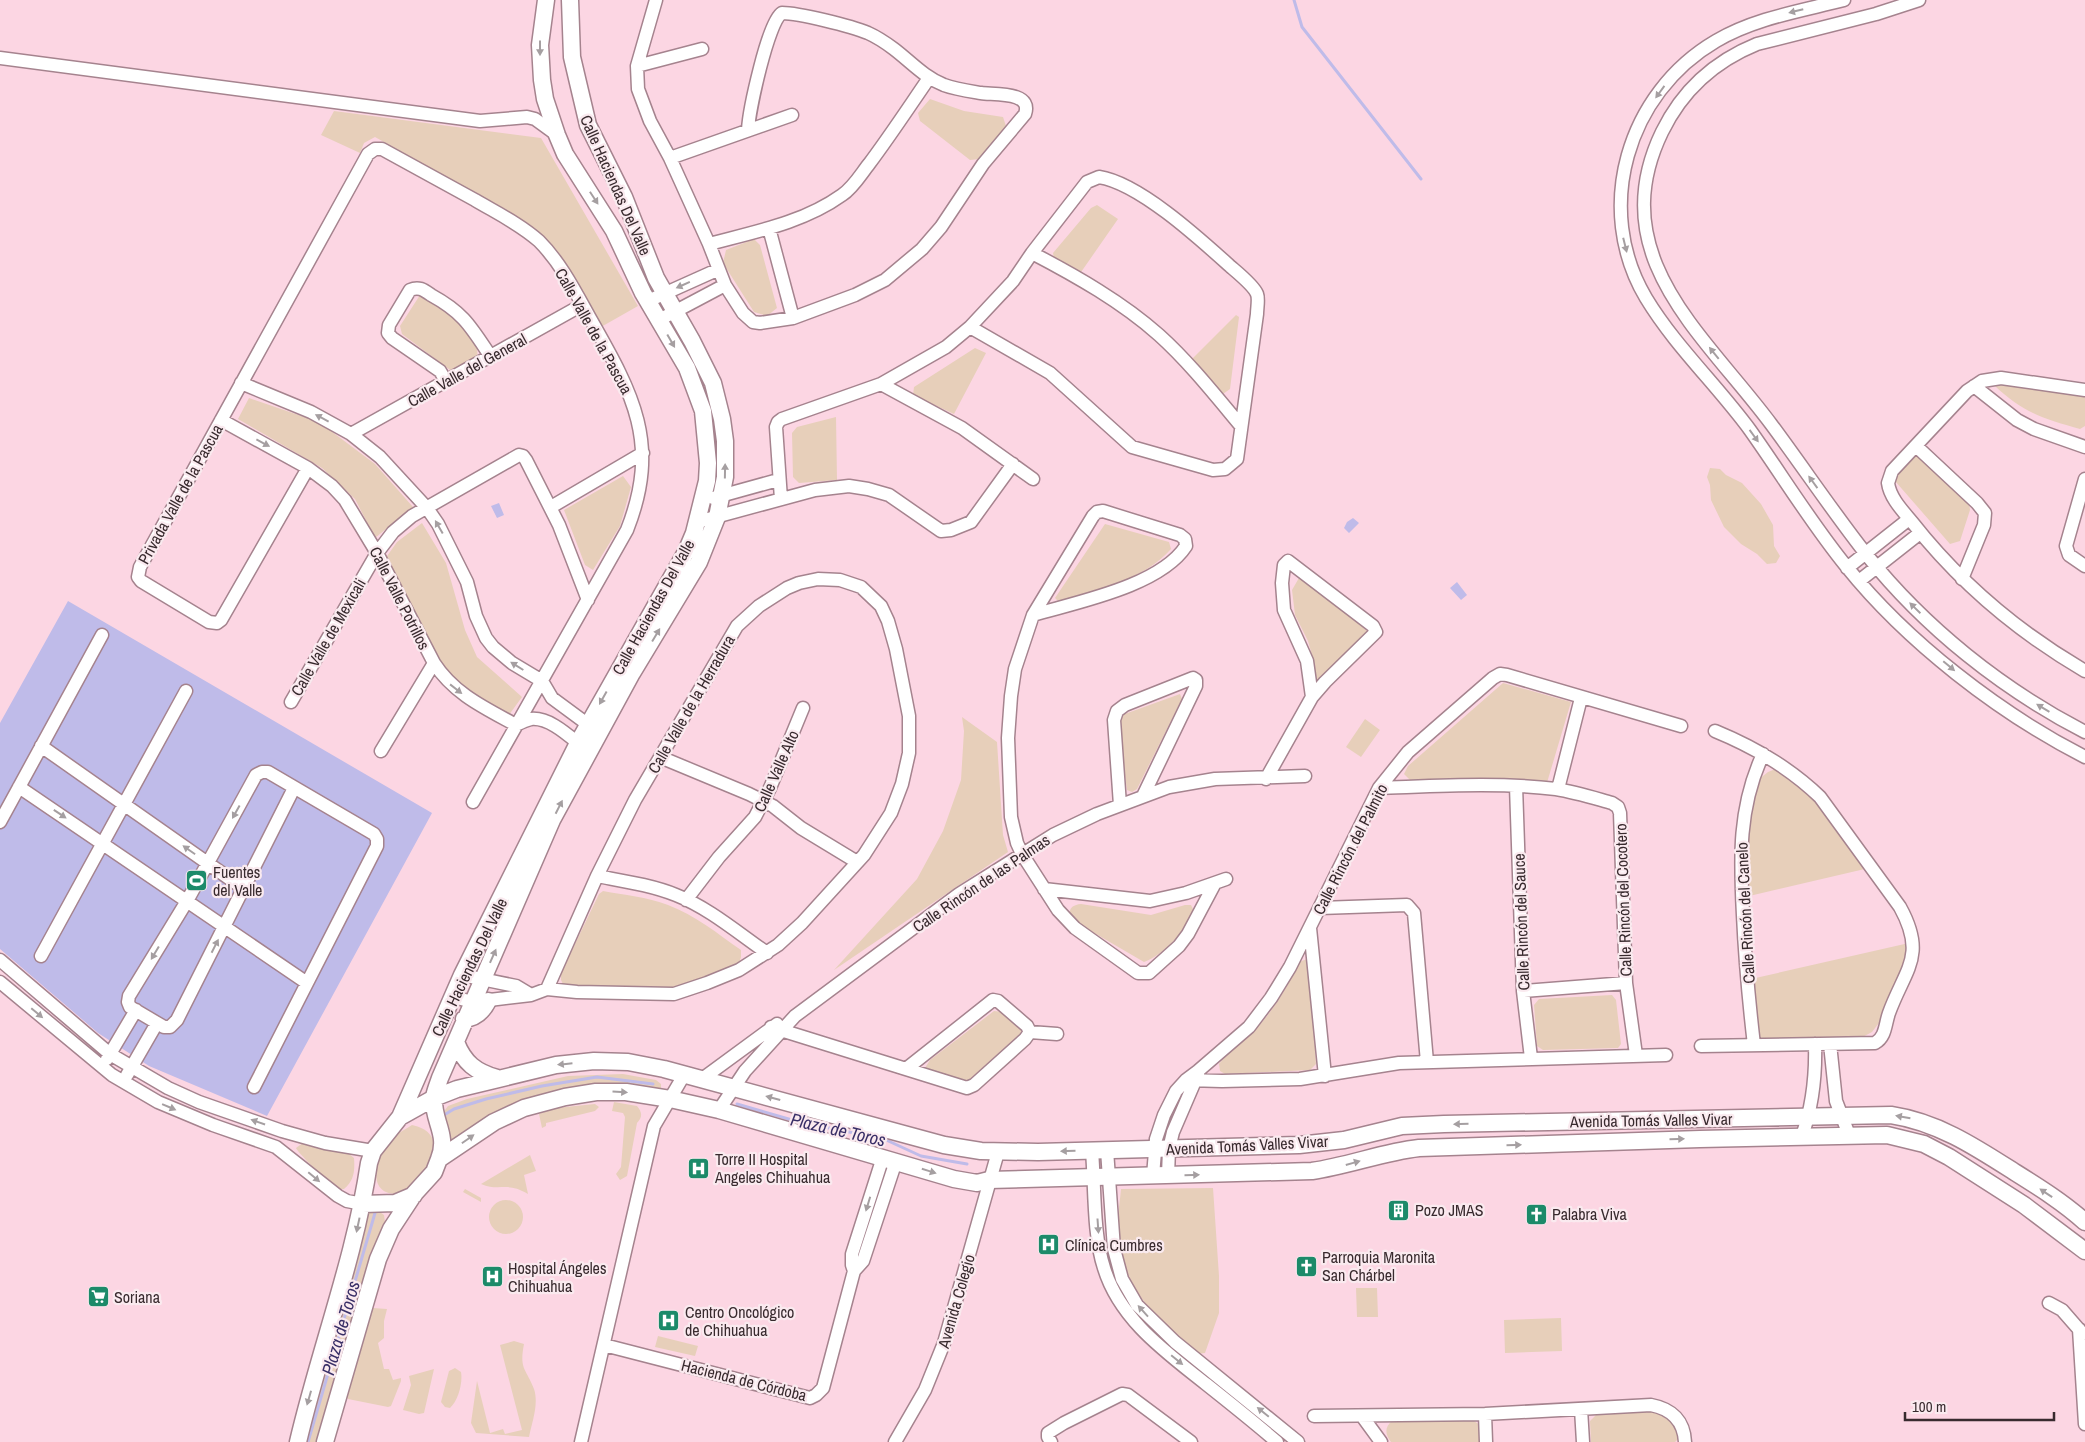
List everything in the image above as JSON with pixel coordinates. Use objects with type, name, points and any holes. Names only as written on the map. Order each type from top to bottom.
[{"type":"main road","name":"Calle Haciendas Del Valle","points":[[546,0],[540,46],[542,80],[545,99],[557,135],[565,154],[614,231],[625,258],[687,368],[703,411],[708,463],[703,501],[686,552],[594,728]]},
{"type":"main road","name":"Calle Haciendas Del Valle","points":[[400,1117],[462,976],[583,747],[699,562],[717,517],[725,478],[725,441],[719,404],[703,362],[656,278],[624,197],[588,125],[572,57],[570,0]]},
{"type":"main road","name":"Calle Haciendas Del Valle","points":[[434,1098],[440,1078],[466,1019],[481,1001],[546,833],[583,747]]},
{"type":"main road","points":[[444,1016],[466,1019]]},
{"type":"main road","points":[[456,1042],[465,1061],[473,1068],[497,1078]]},
{"type":"main road","name":"Avenida Tomás Valles Vivar","points":[[400,1117],[434,1098],[457,1089],[556,1065],[594,1061],[628,1062],[733,1087],[944,1145],[968,1150],[998,1152],[1162,1149],[1320,1143],[1344,1140],[1402,1126],[1891,1115],[1940,1128],[1958,1137],[2018,1174],[2085,1222]]},
{"type":"main road","name":"Avenida Tomás Valles Vivar","points":[[439,1159],[494,1122],[542,1102],[566,1096],[604,1092],[626,1092],[719,1110],[954,1179],[977,1183],[989,1180],[1312,1170],[1350,1164],[1395,1152],[1419,1148],[1872,1134],[1902,1138],[1937,1150],[2024,1205],[2085,1251]]},
{"type":"main road","points":[[325,1442],[378,1259],[391,1229],[414,1194],[429,1180],[439,1159],[443,1141],[434,1098]]},
{"type":"main road","points":[[298,1442],[356,1239],[370,1162],[374,1150],[400,1117]]},
{"type":"main road","points":[[363,1204],[395,1203],[414,1194]]},
{"type":"street","points":[[656,0],[637,66],[638,89],[650,121],[670,158],[709,244],[725,285],[743,313],[753,322],[760,323],[793,318],[854,295],[884,280],[922,249],[941,227],[983,164],[1025,114],[1027,109],[1019,98],[1011,95],[982,93],[945,86],[929,78],[896,50],[868,33],[782,13],[778,16],[769,39],[750,110],[748,130]]},
{"type":"street","points":[[1844,0],[1759,21],[1730,33],[1695,54],[1679,67],[1650,105],[1626,160],[1621,184],[1620,210],[1623,234],[1637,280],[1646,299],[1674,337],[1742,420],[1809,516],[1847,568],[1859,581],[1915,637],[1961,677],[2031,726],[2085,757]]},
{"type":"street","points":[[1919,0],[1857,19],[1771,39],[1741,50],[1712,69],[1696,83],[1668,121],[1656,145],[1648,169],[1645,213],[1651,250],[1659,276],[1680,310],[1760,410],[1877,567],[1924,617],[1976,661],[2039,706],[2085,732]]},
{"type":"street","points":[[637,66],[702,49]]},
{"type":"street","points":[[0,58],[480,121],[527,117],[535,119],[557,135]]},
{"type":"street","points":[[709,244],[769,228],[818,209],[844,194],[887,141],[929,78]]},
{"type":"street","points":[[670,158],[792,115]]},
{"type":"street","name":"Calle Valle de la Pascua","points":[[241,383],[368,154],[375,149],[382,149],[514,222],[539,242],[560,267],[618,367],[637,416],[643,453],[639,497],[627,530],[542,681]]},
{"type":"street","points":[[781,499],[778,480],[776,427],[778,422],[881,384],[946,347],[970,327],[1013,281],[1032,253],[1087,182],[1098,177],[1108,178],[1131,190],[1187,228],[1245,280],[1257,294],[1257,314],[1237,459],[1225,469],[1213,470],[1132,446],[1050,373],[970,327]]},
{"type":"street","points":[[769,228],[793,318]]},
{"type":"street","points":[[1032,253],[1122,306],[1159,335],[1200,376],[1241,426]]},
{"type":"street","points":[[648,301],[718,270]]},
{"type":"street","points":[[659,320],[725,285]]},
{"type":"street","points":[[446,381],[440,371],[392,338],[388,332],[389,325],[410,290],[421,288],[452,307],[470,325],[491,357]]},
{"type":"street","name":"Calle Valle del General","points":[[351,434],[582,305]]},
{"type":"street","points":[[2085,390],[2001,378],[1988,379],[1974,386],[1892,471],[1888,484],[1893,497],[1920,532],[1962,579],[1986,601],[2037,640],[2085,671]]},
{"type":"street","points":[[241,383],[311,412],[351,434],[380,457],[427,508],[447,540],[467,582],[476,616],[486,638],[493,647],[512,663],[542,681],[552,698],[594,728]]},
{"type":"street","name":"Privada Valle de la Pascua","points":[[241,383],[138,571],[138,577],[144,583],[209,622],[217,623],[221,620],[308,468]]},
{"type":"street","points":[[881,384],[962,428],[1033,479]]},
{"type":"street","points":[[1974,386],[2017,420],[2034,429],[2085,446]]},
{"type":"street","points":[[1742,420],[1760,410]]},
{"type":"street","name":"Calle Valle Potrillos","points":[[221,420],[308,468],[332,486],[344,500],[377,553],[443,678],[454,688],[516,726]]},
{"type":"street","points":[[1916,446],[1978,503],[1985,513],[1984,525],[1962,579]]},
{"type":"street","points":[[551,507],[643,453]]},
{"type":"street","name":"Calle Valle de Mexicali","points":[[291,702],[377,553],[402,523],[519,455],[526,460],[551,507],[588,600]]},
{"type":"street","points":[[697,522],[815,490],[849,486],[889,495],[941,530],[951,530],[971,522],[1013,464]]},
{"type":"street","points":[[2085,479],[2066,546],[2069,554],[2085,566]]},
{"type":"street","points":[[703,501],[778,480]]},
{"type":"street","points":[[1033,615],[1136,583],[1169,564],[1186,546],[1185,539],[1180,535],[1103,511],[1097,512],[1092,516],[1033,615],[1015,669],[1009,729],[1011,816],[1017,843],[1022,854],[1058,910],[1075,928],[1138,973],[1145,974],[1152,970],[1179,946],[1188,934],[1214,885]]},
{"type":"street","points":[[1847,568],[1910,519]]},
{"type":"street","points":[[1859,581],[1920,532]]},
{"type":"street","points":[[1266,778],[1312,697],[1325,682],[1374,636],[1375,629],[1288,561],[1284,565],[1282,583],[1284,610],[1307,661],[1312,697]]},
{"type":"street","name":"Calle Valle de la Herradura","points":[[453,997],[481,1001],[530,995],[547,989],[577,992],[674,994],[723,977],[767,953],[802,923],[857,862],[874,840],[891,813],[907,768],[910,735],[909,716],[896,649],[888,621],[881,606],[861,587],[840,580],[818,579],[799,583],[773,597],[746,617],[729,636],[635,800],[596,876],[547,989]]},
{"type":"street","points":[[0,822],[102,635]]},
{"type":"street","points":[[381,752],[434,663]]},
{"type":"street","name":"Calle Rincón del Palmito","points":[[1162,1149],[1164,1115],[1176,1091],[1235,1040],[1260,1014],[1281,983],[1379,788],[1408,752],[1500,674],[1681,726]]},
{"type":"street","points":[[1120,805],[1114,720],[1117,711],[1125,704],[1193,678],[1196,680],[1196,686],[1143,796]]},
{"type":"street","points":[[473,802],[542,681]]},
{"type":"street","points":[[41,956],[186,691]]},
{"type":"street","points":[[1558,789],[1581,698]]},
{"type":"street","name":"Calle Valle Alto","points":[[686,900],[719,857],[755,817],[764,802],[803,708]]},
{"type":"street","points":[[516,726],[529,719],[552,724],[583,747]]},
{"type":"street","points":[[1701,1046],[1870,1044],[1879,1040],[1908,974],[1914,944],[1907,919],[1885,884],[1820,797],[1795,775],[1763,754],[1715,730]]},
{"type":"street","points":[[41,746],[243,888]]},
{"type":"street","name":"Calle Rincón del Canelo","points":[[1754,1045],[1745,962],[1740,853],[1747,800],[1763,754]]},
{"type":"street","points":[[660,757],[764,802],[857,862]]},
{"type":"street","points":[[254,1087],[377,846],[377,839],[374,834],[268,772],[256,775],[187,901],[129,996],[128,1002],[130,1006],[164,1028],[170,1027],[176,1020],[225,927],[294,788]]},
{"type":"street","name":"Calle Rincón de las Palmas","points":[[776,1029],[959,894],[1022,854],[1076,823],[1169,787],[1215,779],[1306,776]]},
{"type":"street","name":"Calle Rincón del Cocotero","points":[[1379,788],[1483,784],[1558,789],[1612,803],[1619,810],[1626,983],[1636,1056]]},
{"type":"street","points":[[19,786],[307,983]]},
{"type":"street","name":"Calle Rincón del Sauce","points":[[1516,786],[1523,991],[1530,1058]]},
{"type":"street","points":[[596,876],[666,891],[686,900],[767,953]]},
{"type":"street","points":[[1044,889],[1150,901],[1214,885],[1226,879]]},
{"type":"street","points":[[1320,908],[1406,905],[1412,909],[1414,912],[1428,1062]]},
{"type":"street","points":[[1310,928],[1325,1076]]},
{"type":"street","points":[[0,960],[110,1054],[168,1088],[199,1102],[282,1131],[326,1143],[374,1150]]},
{"type":"street","points":[[462,976],[516,986],[530,995]]},
{"type":"street","points":[[0,982],[102,1068],[123,1082],[158,1102],[213,1125],[276,1147],[338,1196],[347,1201],[363,1204]]},
{"type":"street","points":[[1523,991],[1626,983]]},
{"type":"street","points":[[906,1070],[993,1000],[998,1001],[1027,1026],[1030,1032]]},
{"type":"street","points":[[102,1068],[136,1010]]},
{"type":"street","points":[[123,1082],[157,1023]]},
{"type":"street","points":[[719,1110],[733,1087],[776,1029]]},
{"type":"street","points":[[702,1079],[740,1051],[776,1029],[906,1070],[964,1087],[970,1087],[1026,1039],[1030,1032]]},
{"type":"street","points":[[1030,1032],[1057,1034]]},
{"type":"street","points":[[1802,1136],[1809,1116],[1815,1088],[1815,1044]]},
{"type":"street","points":[[1830,1044],[1833,1086],[1849,1135]]},
{"type":"street","points":[[740,1051],[751,1064]]},
{"type":"street","points":[[1193,1077],[1270,1080],[1325,1076],[1375,1066],[1428,1062],[1666,1055]]},
{"type":"street","points":[[581,1442],[654,1126],[684,1075]]},
{"type":"street","name":"Calle Rincón del Palmito","points":[[1162,1149],[1177,1119],[1193,1077]]},
{"type":"street","points":[[1815,1088],[1833,1086]]},
{"type":"street","points":[[1164,1115],[1177,1119]]},
{"type":"street","points":[[276,1147],[282,1131]]},
{"type":"street","points":[[1160,1175],[1162,1149]]},
{"type":"street","points":[[1100,1150],[1100,1253],[1107,1278],[1118,1299],[1144,1332],[1277,1442]]},
{"type":"street","name":"Avenida Colegio","points":[[895,1442],[925,1390],[939,1358],[998,1152]]},
{"type":"street","name":"Hacienda de Córdoba","points":[[604,1345],[810,1398],[816,1395],[823,1388],[854,1271],[852,1254],[890,1159]]},
{"type":"street","points":[[1101,1177],[1117,1265],[1128,1291],[1146,1315],[1298,1442]]},
{"type":"street","points":[[2049,1303],[2062,1310],[2082,1332],[2085,1424]]},
{"type":"street","points":[[1051,1442],[1048,1434],[1064,1423],[1122,1394],[1128,1395],[1190,1442]]},
{"type":"street","points":[[1314,1416],[1485,1414],[1658,1406],[1670,1412],[1681,1423],[1685,1442]]},
{"type":"street","points":[[1580,1409],[1583,1442]]},
{"type":"street","points":[[1485,1414],[1486,1442]]},
{"type":"street","points":[[1362,1416],[1381,1442]]},
{"type":"shaded area","points":[[930,99],[964,111],[1003,117],[1006,126],[979,159],[970,160],[920,121],[918,113]]},
{"type":"shaded area","points":[[334,111],[541,138],[638,306],[601,327],[557,258],[485,199],[375,137],[364,143],[360,153],[321,135]]},
{"type":"shaded area","points":[[1097,205],[1118,219],[1079,275],[1054,259],[1053,253],[1091,208]]},
{"type":"shaded area","points":[[754,239],[760,245],[777,308],[767,316],[754,312],[723,263],[726,250]]},
{"type":"shaded area","points":[[420,295],[458,320],[466,328],[473,337],[477,347],[477,357],[461,367],[450,370],[402,334],[400,326]]},
{"type":"shaded area","points":[[1236,315],[1239,317],[1230,389],[1223,394],[1215,392],[1189,362]]},
{"type":"shaded area","points":[[975,348],[986,353],[954,414],[913,395],[914,387]]},
{"type":"shaded area","points":[[1996,381],[2085,392],[2085,426],[2080,429],[2055,422],[2024,408],[1994,385]]},
{"type":"shaded area","points":[[249,398],[319,422],[375,464],[413,507],[375,538],[355,499],[322,468],[238,419]]},
{"type":"shaded area","points":[[836,417],[837,480],[799,483],[793,477],[792,433],[797,427]]},
{"type":"shaded area","points":[[1912,455],[1919,455],[1969,502],[1970,510],[1960,541],[1950,544],[1895,481],[1895,473]]},
{"type":"shaded area","points":[[1710,468],[1720,469],[1726,475],[1742,483],[1761,504],[1773,525],[1774,546],[1780,556],[1776,563],[1767,564],[1757,554],[1741,544],[1724,527],[1711,500],[1710,485],[1707,477]]},
{"type":"shaded area","points":[[623,476],[631,487],[620,526],[593,570],[585,565],[564,510]]},
{"type":"shaded area","points":[[499,503],[504,515],[497,518],[491,506]]},
{"type":"shaded area","points":[[1353,518],[1359,523],[1349,533],[1344,528],[1347,522]]},
{"type":"shaded area","points":[[422,523],[446,563],[465,630],[477,657],[522,697],[506,719],[458,690],[437,665],[385,559],[397,542]]},
{"type":"shaded area","points":[[1105,524],[1169,542],[1171,549],[1147,569],[1119,583],[1059,602],[1055,598]]},
{"type":"shaded area","points":[[1303,571],[1368,632],[1316,682],[1314,662],[1308,641],[1295,615],[1292,590]]},
{"type":"shaded area","points":[[1457,582],[1467,595],[1461,600],[1450,588]]},
{"type":"shaded area","name":"Fuentes del Valle","points":[[68,601],[432,813],[267,1116],[149,1066],[98,1033],[0,949],[0,723]]},
{"type":"shaded area","points":[[1503,683],[1571,702],[1546,786],[1412,782],[1404,774],[1408,766]]},
{"type":"shaded area","points":[[1180,694],[1182,699],[1137,789],[1132,792],[1127,790],[1118,725],[1122,715]]},
{"type":"shaded area","points":[[962,717],[997,742],[1003,835],[1008,852],[834,970],[917,879],[943,831],[961,780],[964,731]]},
{"type":"shaded area","points":[[1365,719],[1380,730],[1361,757],[1346,747]]},
{"type":"shaded area","points":[[1778,768],[1808,789],[1869,868],[1745,897],[1748,821],[1758,780],[1768,772]]},
{"type":"shaded area","points":[[603,891],[652,900],[688,914],[741,950],[738,967],[674,988],[564,986],[561,980],[561,973],[599,894]]},
{"type":"shaded area","points":[[1081,904],[1151,915],[1185,905],[1191,905],[1193,909],[1181,933],[1159,954],[1144,962],[1072,920],[1071,909]]},
{"type":"shaded area","points":[[1909,943],[1907,960],[1879,1023],[1872,1032],[1859,1039],[1761,1040],[1756,1032],[1751,979]]},
{"type":"shaded area","points":[[1307,959],[1311,963],[1316,1064],[1310,1070],[1225,1074],[1220,1071],[1219,1064],[1261,1023],[1280,998],[1299,962]]},
{"type":"shaded area","points":[[1612,995],[1616,1000],[1621,1044],[1618,1048],[1543,1050],[1537,1046],[1534,1005],[1539,999]]},
{"type":"shaded area","points":[[994,1011],[1010,1017],[1022,1029],[1020,1034],[970,1079],[965,1082],[925,1068],[930,1060]]},
{"type":"shaded area","points":[[623,1074],[656,1080],[661,1084],[661,1089],[657,1093],[598,1089],[454,1141],[447,1138],[442,1114],[448,1106],[467,1099],[568,1076]]},
{"type":"shaded area","points":[[614,1102],[637,1106],[641,1114],[637,1123],[627,1176],[620,1180],[616,1174],[621,1167],[625,1117],[623,1113],[612,1111]]},
{"type":"shaded area","points":[[595,1104],[599,1107],[595,1111],[546,1123],[546,1126],[542,1128],[539,1114],[556,1108]]},
{"type":"shaded area","points":[[412,1125],[426,1131],[433,1140],[434,1151],[430,1163],[414,1185],[396,1194],[387,1192],[377,1182],[376,1174],[379,1158],[389,1140]]},
{"type":"shaded area","points":[[304,1142],[348,1153],[354,1158],[353,1175],[350,1183],[344,1189],[334,1189],[298,1151],[296,1148]]},
{"type":"shaded area","points":[[530,1155],[536,1171],[524,1175],[528,1194],[514,1188],[493,1187],[481,1184]]},
{"type":"shaded area","points":[[1213,1188],[1219,1276],[1219,1313],[1205,1353],[1196,1354],[1155,1315],[1134,1286],[1126,1269],[1118,1231],[1121,1189]]},
{"type":"shaded area","points":[[465,1189],[481,1198],[481,1202],[463,1192]]},
{"type":"shaded area","points":[[506,1200],[518,1205],[523,1217],[518,1229],[506,1234],[494,1229],[489,1217],[494,1205]]},
{"type":"shaded area","points":[[377,1210],[384,1215],[385,1222],[369,1258],[317,1442],[305,1442],[366,1212]]},
{"type":"shaded area","points":[[1356,1288],[1377,1288],[1378,1317],[1357,1317]]},
{"type":"shaded area","points":[[373,1308],[387,1309],[384,1321],[384,1338],[378,1343],[384,1369],[389,1369],[393,1380],[401,1378],[391,1406],[388,1407],[348,1399],[346,1395]]},
{"type":"shaded area","points":[[1561,1318],[1562,1351],[1505,1353],[1504,1320]]},
{"type":"shaded area","points":[[658,1336],[698,1346],[695,1356],[655,1347]]},
{"type":"shaded area","points":[[514,1341],[524,1344],[523,1364],[534,1389],[536,1401],[529,1437],[476,1433],[471,1423],[477,1381],[490,1433],[503,1429],[505,1434],[522,1430],[500,1345]]},
{"type":"shaded area","points":[[455,1368],[461,1372],[461,1381],[458,1396],[450,1408],[445,1407],[441,1402],[449,1371]]},
{"type":"shaded area","points":[[434,1369],[424,1413],[419,1414],[403,1410],[411,1385],[409,1376]]},
{"type":"shaded area","points":[[1652,1411],[1666,1418],[1676,1428],[1678,1439],[1675,1442],[1591,1442],[1590,1421],[1597,1414]]},
{"type":"shaded area","points":[[1471,1419],[1480,1425],[1482,1442],[1391,1442],[1387,1433],[1388,1425],[1393,1420]]},
{"type":"waterway","points":[[1294,0],[1302,27],[1421,179]]},
{"type":"waterway","name":"Plaza de Toros","points":[[444,1115],[454,1109],[486,1099],[542,1086],[597,1077],[653,1084]]},
{"type":"waterway","name":"Plaza de Toros","points":[[737,1104],[799,1122],[884,1139],[921,1156],[967,1164]]},
{"type":"waterway","name":"Plaza de Toros","points":[[308,1442],[375,1213]]},
{"type":"place","name":"Fuentes del Valle","points":[[197,881]]},
{"type":"place","name":"Torre II Hospital Angeles Chihuahua","points":[[699,1168]]},
{"type":"place","name":"Pozo JMAS","points":[[1399,1210]]},
{"type":"place","name":"Palabra Viva","points":[[1536,1214]]},
{"type":"place","name":"Clínica Cumbres","points":[[1049,1245]]},
{"type":"place","name":"Parroquia Maronita San Chárbel","points":[[1306,1266]]},
{"type":"place","name":"Hospital Ángeles Chihuahua","points":[[492,1277]]},
{"type":"place","name":"Soriana","points":[[98,1297]]},
{"type":"place","name":"Centro Oncológico de Chihuahua","points":[[669,1321]]}]
